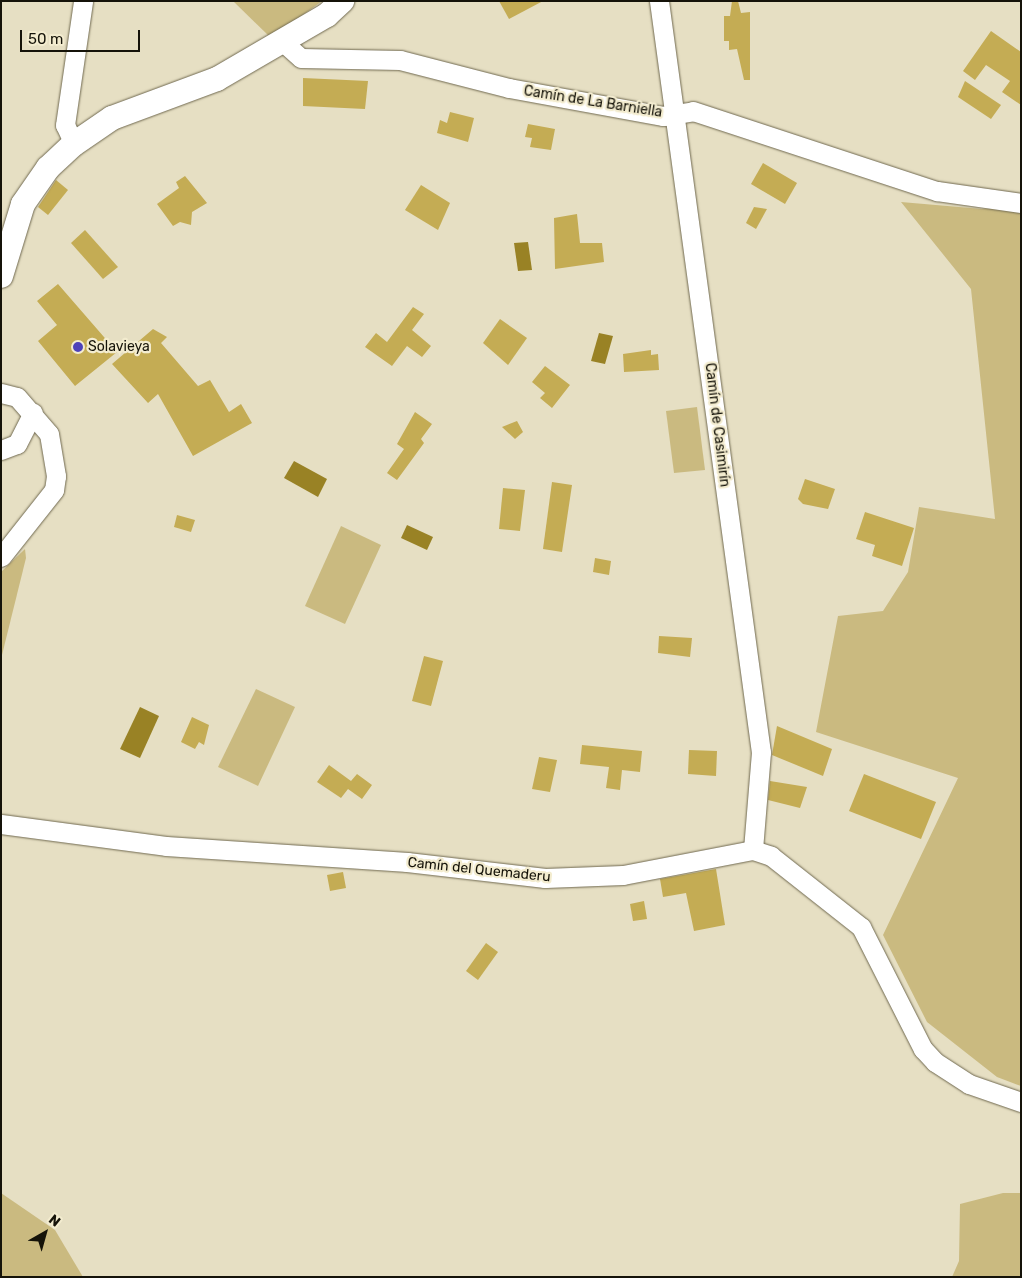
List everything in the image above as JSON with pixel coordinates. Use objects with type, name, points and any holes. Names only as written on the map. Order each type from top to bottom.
[{"type":"street","points":[[74,144],[65,125],[82,1]]},
{"type":"street","points":[[1,276],[23,204],[48,168],[74,144],[112,118],[216,79],[283,42],[342,1]]},
{"type":"street","name":"Camín de Casimirín","points":[[658,1],[677,113],[761,752],[753,850]]},
{"type":"street","name":"Camín de La Barniella","points":[[283,42],[301,58],[400,60],[509,88],[662,116],[693,111],[937,191],[1021,202]]},
{"type":"street","points":[[1,394],[17,397],[49,434],[56,483],[1,557]]},
{"type":"street","points":[[1,450],[17,444],[33,414]]},
{"type":"street","name":"Camín del Quemaderu","points":[[1,824],[166,846],[407,862],[545,878],[641,872],[753,850]]},
{"type":"street","points":[[753,850],[771,856],[861,927],[924,1049],[935,1062],[969,1084],[1021,1102]]},
{"type":"shaded area","points":[[233,1],[322,1],[271,38]]},
{"type":"shaded area","points":[[901,202],[982,209],[1021,204],[1021,1086],[997,1077],[927,1022],[883,935],[958,778],[816,732],[838,616],[883,611],[908,572],[919,507],[995,519],[971,289]]},
{"type":"shaded area","points":[[528,242],[532,270],[518,271],[514,243]]},
{"type":"shaded area","points":[[599,333],[613,336],[605,364],[591,361]]},
{"type":"shaded area","points":[[697,407],[705,470],[674,473],[666,411]]},
{"type":"shaded area","points":[[294,461],[327,479],[318,497],[284,478]]},
{"type":"shaded area","points":[[407,525],[433,537],[427,550],[401,538]]},
{"type":"shaded area","points":[[341,526],[381,545],[345,624],[305,606]]},
{"type":"shaded area","points":[[25,549],[26,558],[1,659],[1,572]]},
{"type":"shaded area","points":[[256,689],[295,707],[258,786],[218,767]]},
{"type":"shaded area","points":[[140,707],[159,716],[140,758],[120,749]]},
{"type":"shaded area","points":[[1,1193],[55,1230],[83,1277],[1,1277]]},
{"type":"shaded area","points":[[1003,1193],[1021,1193],[1021,1277],[952,1277],[959,1261],[960,1204]]},
{"type":"building","points":[[499,1],[543,1],[509,19]]},
{"type":"building","points":[[732,1],[738,1],[741,13],[750,12],[750,80],[744,80],[737,49],[729,50],[729,41],[724,41],[724,16],[730,16]]},
{"type":"building","points":[[991,31],[1021,52],[1021,105],[1002,92],[1010,81],[986,65],[975,80],[963,71]]},
{"type":"building","points":[[303,78],[368,81],[365,109],[303,106]]},
{"type":"building","points":[[965,81],[1001,105],[991,119],[958,97]]},
{"type":"building","points":[[450,112],[474,118],[468,142],[437,133],[440,120],[447,123]]},
{"type":"building","points":[[528,124],[555,129],[551,150],[530,147],[532,138],[525,137]]},
{"type":"building","points":[[763,163],[797,183],[785,204],[751,184]]},
{"type":"building","points":[[185,176],[207,203],[192,212],[191,225],[180,222],[173,226],[157,204],[179,188],[176,182]]},
{"type":"building","points":[[56,180],[68,190],[48,215],[38,207]]},
{"type":"building","points":[[421,185],[450,203],[438,230],[405,210]]},
{"type":"building","points":[[754,207],[767,209],[756,229],[746,223]]},
{"type":"building","points":[[577,214],[580,243],[602,243],[604,262],[555,269],[554,218]]},
{"type":"building","points":[[85,230],[118,267],[103,279],[71,243]]},
{"type":"building","name":"Solavieya","points":[[58,284],[117,352],[75,386],[38,341],[57,325],[37,301]]},
{"type":"building","points":[[413,307],[424,314],[412,330],[431,346],[422,357],[407,346],[392,366],[365,347],[376,333],[387,342]]},
{"type":"building","points":[[500,319],[527,338],[508,365],[483,343]]},
{"type":"building","points":[[153,329],[167,337],[161,343],[198,386],[210,380],[229,412],[241,404],[252,423],[193,456],[158,394],[148,403],[112,364]]},
{"type":"building","points":[[651,350],[651,355],[658,354],[659,370],[624,372],[623,354]]},
{"type":"building","points":[[545,366],[570,385],[552,408],[540,398],[545,393],[532,382]]},
{"type":"building","points":[[415,412],[432,424],[421,439],[424,443],[397,480],[387,473],[404,449],[397,444]]},
{"type":"building","points":[[517,421],[523,432],[515,439],[502,427]]},
{"type":"building","points":[[805,479],[835,489],[828,509],[803,504],[798,499]]},
{"type":"building","points":[[552,482],[572,485],[562,552],[543,549]]},
{"type":"building","points":[[503,488],[525,490],[520,531],[499,529]]},
{"type":"building","points":[[865,512],[914,528],[902,566],[872,556],[875,545],[856,539]]},
{"type":"building","points":[[177,515],[195,520],[191,532],[174,527]]},
{"type":"building","points":[[595,558],[611,561],[609,575],[593,572]]},
{"type":"building","points":[[659,636],[692,638],[690,657],[658,653]]},
{"type":"building","points":[[424,656],[443,661],[431,706],[412,701]]},
{"type":"building","points":[[192,717],[209,725],[204,745],[199,742],[195,749],[181,742]]},
{"type":"building","points":[[777,726],[832,749],[823,776],[772,755]]},
{"type":"building","points":[[582,745],[642,751],[640,772],[622,770],[620,790],[606,788],[609,767],[580,764]]},
{"type":"building","points":[[689,750],[717,751],[716,776],[688,774]]},
{"type":"building","points":[[539,757],[557,760],[550,792],[532,789]]},
{"type":"building","points":[[329,765],[351,781],[357,774],[372,785],[362,799],[348,789],[341,798],[317,782]]},
{"type":"building","points":[[864,774],[936,802],[921,839],[849,811]]},
{"type":"building","points":[[770,781],[807,787],[800,808],[768,800]]},
{"type":"building","points":[[716,869],[725,925],[694,931],[686,893],[663,897],[660,879]]},
{"type":"building","points":[[343,872],[346,888],[330,891],[327,875]]},
{"type":"building","points":[[644,901],[647,919],[633,921],[630,904]]},
{"type":"building","points":[[486,943],[498,952],[478,980],[466,971]]},
{"type":"place","name":"Solavieya","points":[[78,347]]}]
